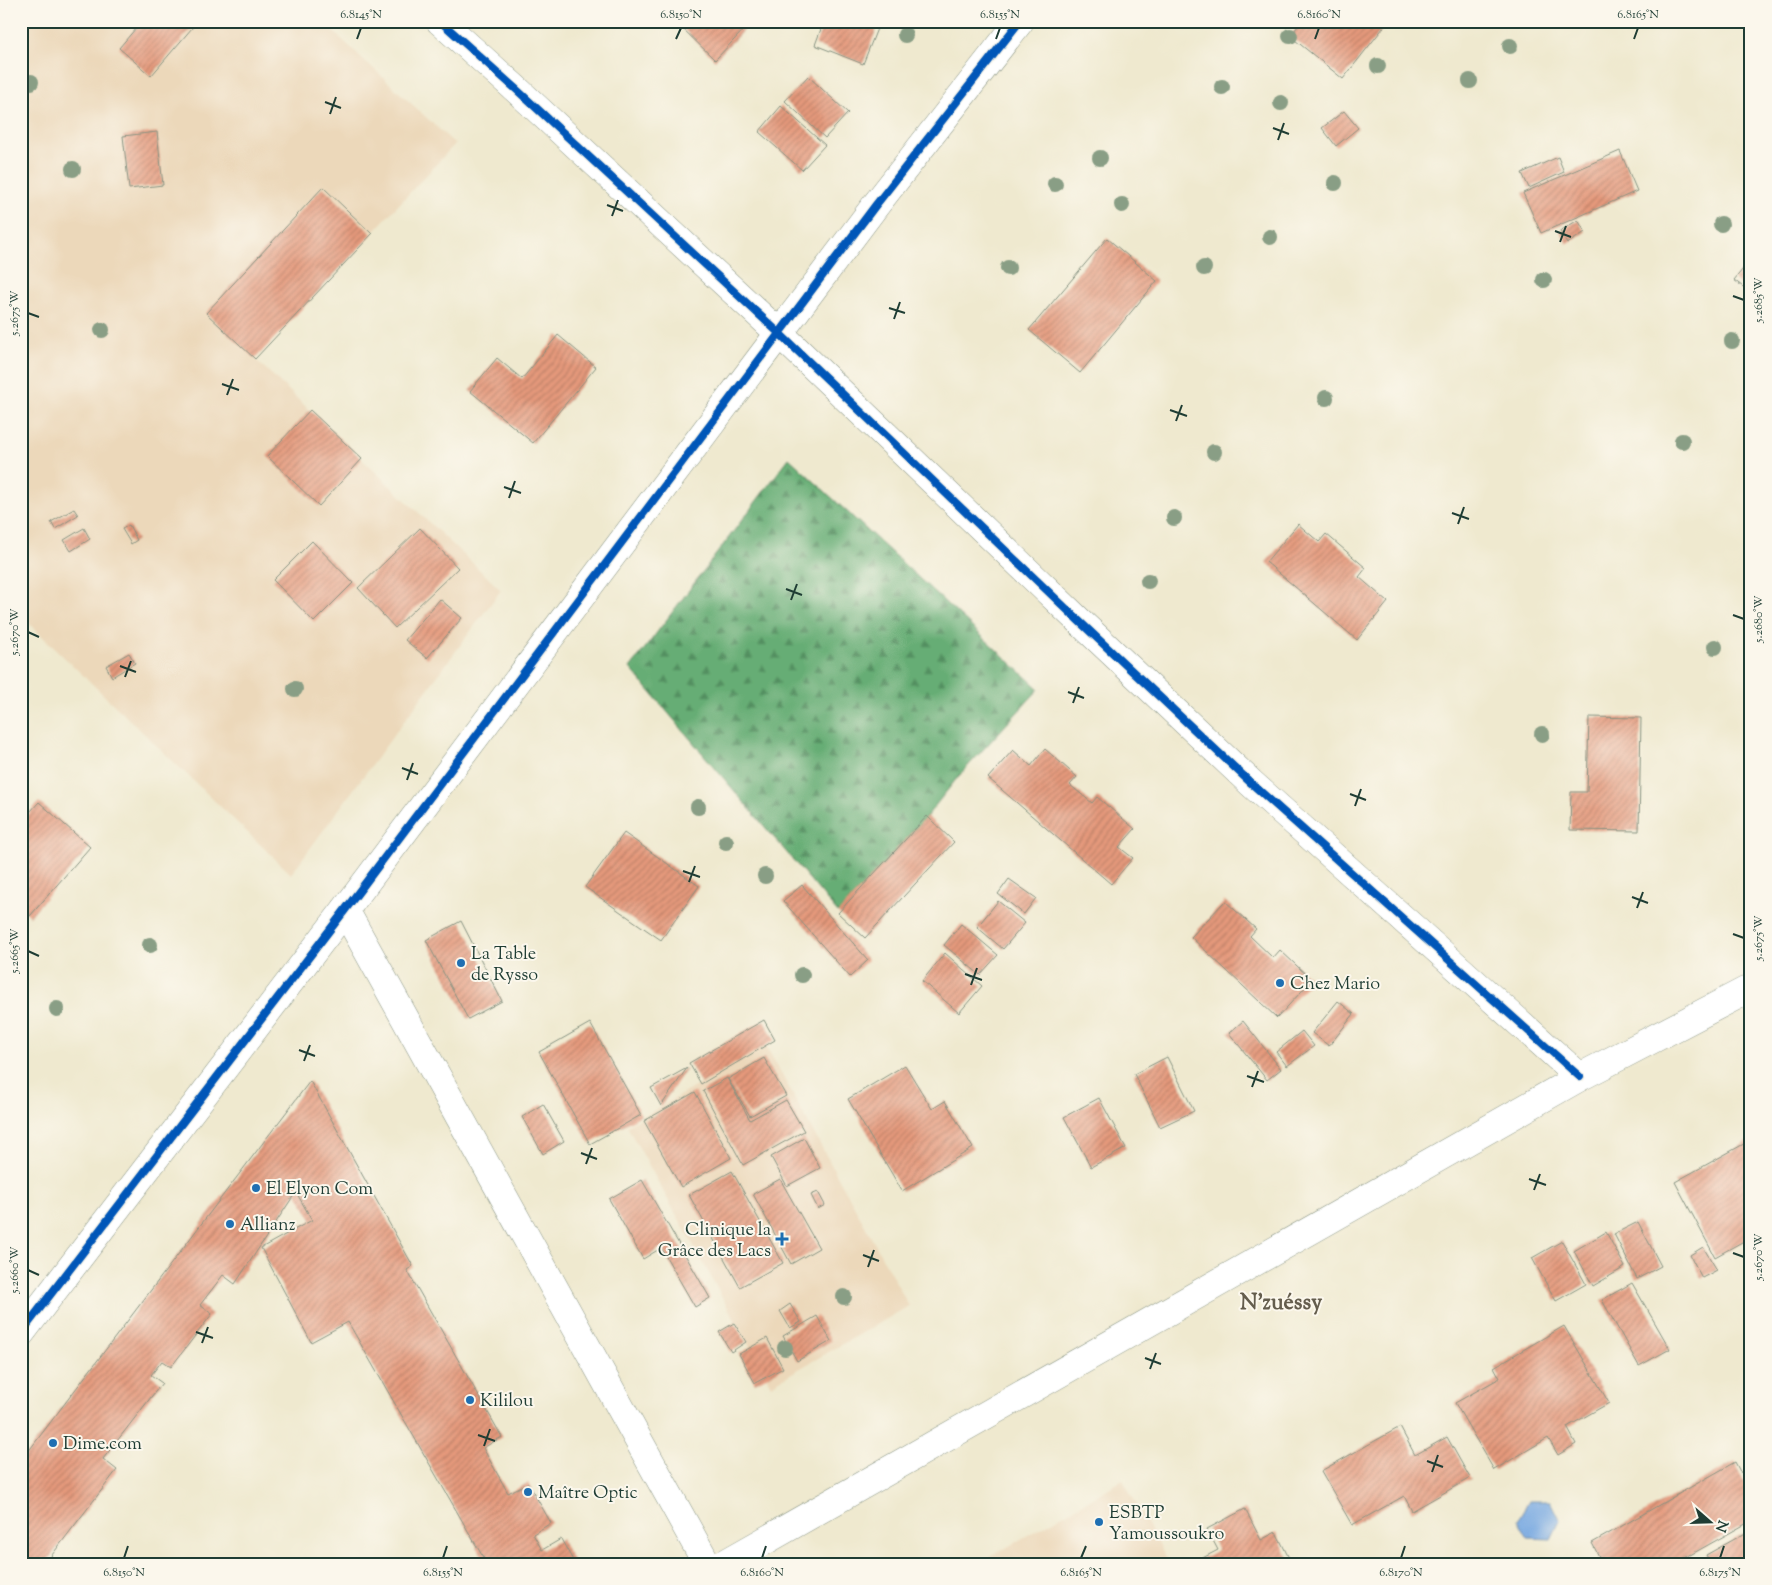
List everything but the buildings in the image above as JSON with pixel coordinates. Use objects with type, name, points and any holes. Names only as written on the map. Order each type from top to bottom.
[{"type":"street","points":[[440,21],[780,334],[1251,783],[1580,1077]]},
{"type":"street","points":[[21,1333],[344,910],[875,206],[1020,21]]},
{"type":"street","points":[[344,910],[707,1564]]},
{"type":"street","points":[[724,1564],[1580,1077],[1751,988]]},
{"type":"shaded area","points":[[21,21],[322,21],[455,144],[255,359],[501,590],[291,874],[21,616]]},
{"type":"shaded area","name":"Clinique la Grâce des Lacs","points":[[766,1046],[909,1306],[771,1385],[627,1126]]},
{"type":"shaded area","name":"ESBTP Yamoussoukro","points":[[1123,1480],[1170,1564],[978,1564]]},
{"type":"green space","points":[[789,458],[1039,689],[958,777],[927,816],[838,913],[630,668]]},
{"type":"water","points":[[1529,1501],[1550,1501],[1560,1521],[1551,1539],[1528,1538],[1518,1520]]},
{"type":"cycle path","points":[[440,21],[780,334],[1251,783],[1580,1077]]},
{"type":"cycle path","points":[[21,1333],[345,910],[875,206],[1020,21]]},
{"type":"place","name":"La Table de Rysso","points":[[461,963]]},
{"type":"place","name":"Chez Mario","points":[[1280,983]]},
{"type":"place","name":"El Elyon Com","points":[[256,1188]]},
{"type":"place","name":"Allianz","points":[[230,1224]]},
{"type":"place","name":"Clinique la Grâce des Lacs","points":[[782,1239]]},
{"type":"place","name":"Kililou","points":[[470,1400]]},
{"type":"place","name":"Dime.com","points":[[53,1443]]},
{"type":"place","name":"Maître Optic","points":[[528,1492]]},
{"type":"place","name":"ESBTP Yamoussoukro","points":[[1099,1522]]},
{"type":"district","name":"N'zuéssy","points":[[1281,1301]]}]
